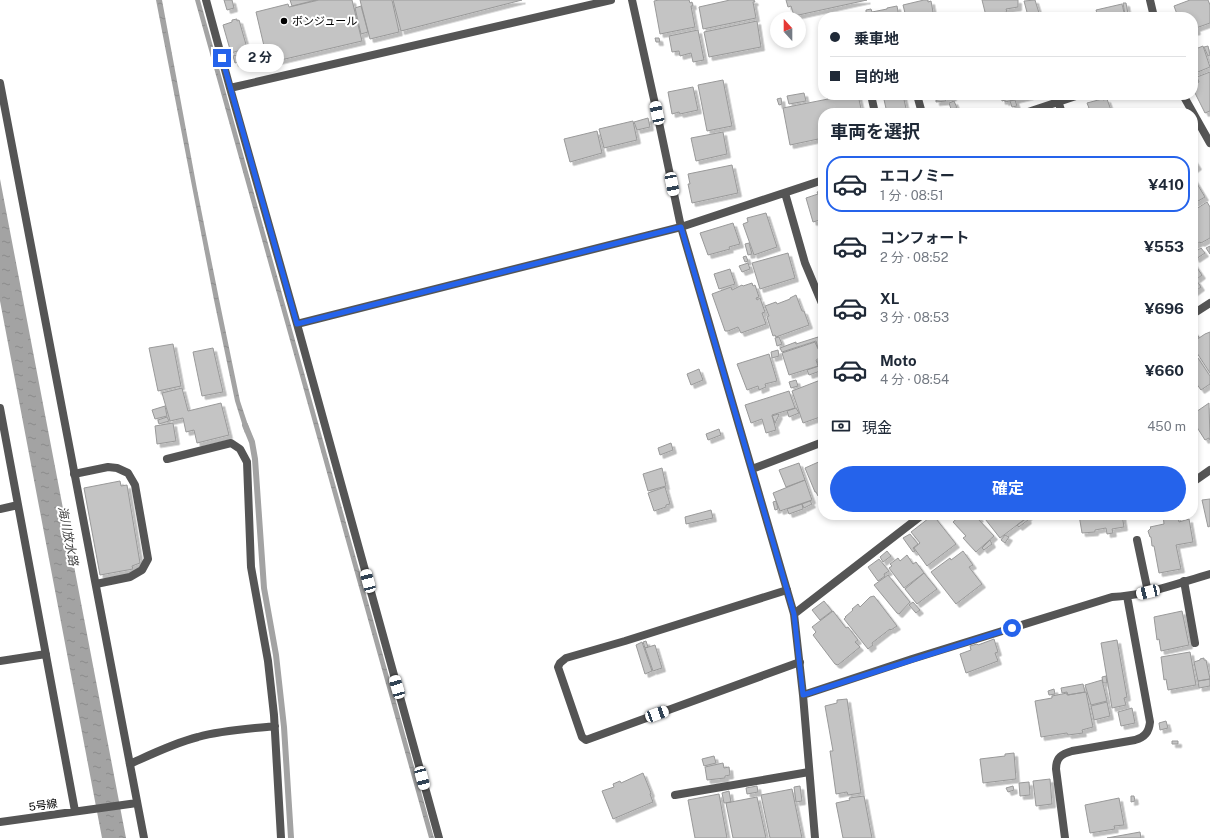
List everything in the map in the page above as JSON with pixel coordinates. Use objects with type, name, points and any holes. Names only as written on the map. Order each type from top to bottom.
[{"type":"street","points":[[206,0],[439,838]]},
{"type":"street","points":[[230,88],[611,0]]},
{"type":"street","points":[[632,0],[681,227],[794,614],[800,662],[815,838]]},
{"type":"street","points":[[1150,0],[1153,12]]},
{"type":"street","points":[[0,82],[130,764],[134,803],[144,838]]},
{"type":"street","points":[[1036,108],[1055,100]]},
{"type":"street","points":[[1198,118],[1208,133],[1210,143]]},
{"type":"street","points":[[297,324],[681,227],[818,182]]},
{"type":"street","points":[[785,193],[806,264],[818,294]]},
{"type":"street","points":[[1198,310],[1210,302]]},
{"type":"street","points":[[0,408],[75,811]]},
{"type":"street","points":[[167,459],[231,443],[240,449],[247,462],[251,567],[268,661],[275,726],[281,838]]},
{"type":"street","points":[[752,469],[818,444]]},
{"type":"street","points":[[74,474],[108,467],[117,468],[128,472],[135,485],[148,559],[142,570],[130,577],[96,584]]},
{"type":"street","points":[[1198,478],[1210,470]]},
{"type":"street","points":[[0,509],[18,505]]},
{"type":"street","points":[[794,614],[916,520]]},
{"type":"street","points":[[1137,540],[1148,592]]},
{"type":"street","points":[[803,695],[912,659],[1112,597],[1148,592],[1210,574]]},
{"type":"street","points":[[1184,581],[1195,643]]},
{"type":"street","points":[[787,590],[566,658],[560,662],[558,667],[582,737],[586,740],[800,662]]},
{"type":"street","points":[[1065,838],[1056,769],[1056,763],[1059,758],[1072,751],[1135,740],[1144,736],[1149,730],[1150,722],[1127,596]]},
{"type":"street","points":[[0,661],[46,654]]},
{"type":"street","points":[[130,764],[170,746],[200,737],[275,726]]},
{"type":"street","points":[[675,795],[809,772]]},
{"type":"street","name":"5号線","points":[[0,822],[134,803]]},
{"type":"water","points":[[156,0],[162,0],[219,299],[240,401],[250,431],[245,433],[235,401],[214,300]]},
{"type":"water","points":[[195,0],[200,0],[434,838],[429,838]]},
{"type":"water","name":"海川放水路","points":[[0,179],[126,838],[102,838],[0,301]]},
{"type":"building","points":[[224,0],[232,0],[234,8],[227,10]]},
{"type":"building","points":[[290,0],[316,0],[292,6]]},
{"type":"building","points":[[319,0],[352,0],[362,41],[268,63],[256,12],[288,4],[289,7]]},
{"type":"building","points":[[360,0],[392,0],[399,32],[370,39]]},
{"type":"building","points":[[393,0],[522,0],[401,31]]},
{"type":"building","points":[[689,0],[690,3],[692,2],[693,6],[691,6],[695,27],[660,34],[654,1]]},
{"type":"building","points":[[730,0],[754,0],[755,2],[753,2],[756,18],[703,29],[699,7]]},
{"type":"building","points":[[786,0],[867,0],[806,13],[806,12],[793,12],[791,6],[788,7]]},
{"type":"building","points":[[928,0],[928,2],[931,1],[933,12],[905,12],[903,5]]},
{"type":"building","points":[[982,0],[1018,0],[1018,7],[1006,9],[1007,12],[985,12]]},
{"type":"building","points":[[1035,0],[1039,12],[1027,12],[1024,1]]},
{"type":"building","points":[[1190,0],[1208,0],[1210,5],[1210,23],[1198,27],[1198,12],[1176,12],[1174,6]]},
{"type":"building","points":[[1123,3],[1126,3],[1128,12],[1124,12]]},
{"type":"building","points":[[1122,4],[1124,12],[1097,12],[1096,10]]},
{"type":"building","points":[[361,6],[368,32],[361,34],[355,8]]},
{"type":"building","points":[[897,6],[898,12],[872,12],[887,9]]},
{"type":"building","points":[[871,9],[872,12],[866,12],[866,10]]},
{"type":"building","points":[[237,19],[237,21],[239,20],[247,48],[231,53],[223,25]]},
{"type":"building","points":[[757,21],[761,47],[709,57],[704,32]]},
{"type":"building","points":[[698,30],[704,60],[693,62],[691,53],[680,56],[679,51],[672,52],[669,36]]},
{"type":"building","points":[[655,38],[659,38],[660,42],[656,42]]},
{"type":"building","points":[[1203,46],[1210,67],[1198,72],[1198,48]]},
{"type":"building","points":[[1208,46],[1210,55],[1208,56],[1204,47]]},
{"type":"building","points":[[247,52],[249,59],[235,63],[233,56]]},
{"type":"building","points":[[1210,72],[1210,111],[1205,113],[1198,99],[1198,77]]},
{"type":"building","points":[[723,80],[732,126],[707,131],[698,85]]},
{"type":"building","points":[[693,87],[698,110],[680,114],[679,112],[672,114],[668,92]]},
{"type":"building","points":[[804,93],[806,101],[789,104],[787,96]]},
{"type":"building","points":[[781,98],[782,104],[779,105],[777,99]]},
{"type":"building","points":[[823,100],[859,100],[861,108],[818,108],[818,139],[790,145],[783,108]]},
{"type":"building","points":[[884,100],[904,100],[906,108],[886,108]]},
{"type":"building","points":[[936,100],[946,101],[936,102]]},
{"type":"building","points":[[1015,100],[1017,106],[1012,107],[1010,101]]},
{"type":"building","points":[[1098,100],[1107,100],[1110,108],[1089,108],[1087,103]]},
{"type":"building","points":[[954,101],[957,108],[951,108],[949,103]]},
{"type":"building","points":[[648,118],[650,127],[637,130],[634,122]]},
{"type":"building","points":[[633,121],[637,140],[604,148],[599,129]]},
{"type":"building","points":[[597,131],[602,153],[570,162],[564,139]]},
{"type":"building","points":[[723,132],[727,154],[696,161],[691,138]]},
{"type":"building","points":[[732,165],[738,193],[692,203],[688,184],[690,184],[688,174]]},
{"type":"building","points":[[1198,185],[1205,197],[1198,201]]},
{"type":"building","points":[[818,194],[818,220],[813,222],[806,198]]},
{"type":"building","points":[[1207,202],[1210,207],[1210,238],[1198,243],[1198,208]]},
{"type":"building","points":[[766,213],[777,247],[754,255],[743,224],[748,222],[747,218]]},
{"type":"building","points":[[733,223],[740,244],[729,247],[730,249],[708,255],[700,233]]},
{"type":"building","points":[[749,243],[752,254],[748,255],[745,244]]},
{"type":"building","points":[[1210,246],[1210,254],[1206,248]]},
{"type":"building","points":[[1201,248],[1205,253],[1198,258],[1198,250]]},
{"type":"building","points":[[788,253],[795,278],[760,289],[752,263]]},
{"type":"building","points":[[746,256],[748,261],[745,262],[743,257]]},
{"type":"building","points":[[748,263],[750,269],[742,272],[739,266]]},
{"type":"building","points":[[730,269],[735,284],[719,289],[714,274]]},
{"type":"building","points":[[1198,269],[1202,275],[1198,278]]},
{"type":"building","points":[[1198,282],[1201,287],[1198,289]]},
{"type":"building","points":[[752,283],[753,286],[755,285],[759,297],[756,298],[757,300],[760,298],[765,312],[762,313],[766,324],[741,333],[738,327],[725,331],[712,294],[731,287],[732,290],[742,285]]},
{"type":"building","points":[[796,295],[809,325],[776,337],[775,335],[773,336],[767,317],[769,316],[765,306],[776,302],[777,304]]},
{"type":"building","points":[[1210,332],[1210,373],[1198,355],[1198,339]]},
{"type":"building","points":[[779,337],[782,344],[777,346],[775,338]]},
{"type":"building","points":[[818,337],[818,348],[816,341],[782,352],[780,348],[796,342],[796,344]]},
{"type":"building","points":[[815,342],[818,349],[818,359],[816,360],[818,366],[789,375],[782,353]]},
{"type":"building","points":[[173,344],[181,386],[158,391],[149,348]]},
{"type":"building","points":[[213,348],[223,392],[202,396],[193,352]]},
{"type":"building","points":[[778,350],[779,356],[772,358],[771,352]]},
{"type":"building","points":[[769,354],[777,381],[765,384],[766,387],[759,390],[758,386],[747,390],[737,364]]},
{"type":"building","points":[[1198,358],[1210,376],[1210,384],[1201,390],[1198,386]]},
{"type":"building","points":[[818,366],[818,372],[809,375],[807,370]]},
{"type":"building","points":[[699,369],[703,380],[691,385],[687,374]]},
{"type":"building","points":[[796,380],[798,386],[791,388],[789,382]]},
{"type":"building","points":[[818,381],[818,418],[803,423],[792,391]]},
{"type":"building","points":[[182,388],[188,411],[221,403],[229,435],[197,443],[194,430],[186,432],[183,418],[170,421],[162,393]]},
{"type":"building","points":[[789,391],[795,408],[772,415],[776,430],[766,433],[762,419],[751,423],[745,405]]},
{"type":"building","points":[[1209,403],[1210,440],[1209,438],[1205,440],[1198,429],[1198,411]]},
{"type":"building","points":[[165,406],[167,416],[155,419],[152,410]]},
{"type":"building","points":[[796,408],[799,413],[789,417],[787,411]]},
{"type":"building","points":[[779,415],[775,423],[772,416]]},
{"type":"building","points":[[167,417],[169,421],[159,424],[158,420]]},
{"type":"building","points":[[173,423],[176,441],[157,444],[155,426]]},
{"type":"building","points":[[719,429],[721,435],[708,440],[706,434]]},
{"type":"building","points":[[671,443],[673,450],[660,455],[658,448]]},
{"type":"building","points":[[818,462],[818,496],[815,492],[805,468]]},
{"type":"building","points":[[799,463],[805,480],[786,487],[779,470]]},
{"type":"building","points":[[662,468],[666,486],[648,491],[643,474]]},
{"type":"building","points":[[805,480],[812,500],[780,511],[773,493]]},
{"type":"building","points":[[120,481],[121,486],[127,485],[140,563],[132,566],[133,569],[100,575],[84,488]]},
{"type":"building","points":[[665,487],[670,504],[654,511],[648,493]]},
{"type":"building","points":[[1210,499],[1210,526],[1208,527],[1202,500]]},
{"type":"building","points":[[776,501],[778,509],[775,510],[773,502]]},
{"type":"building","points":[[810,501],[812,504],[804,508],[802,504]]},
{"type":"building","points":[[802,504],[803,509],[789,514],[787,509]]},
{"type":"building","points":[[711,510],[713,518],[686,524],[685,517]]},
{"type":"building","points":[[927,520],[937,520],[956,544],[927,566],[914,548],[920,543],[911,532]]},
{"type":"building","points":[[955,520],[979,520],[994,536],[976,552],[963,538],[966,536],[953,522]]},
{"type":"building","points":[[986,520],[1024,520],[1000,538]]},
{"type":"building","points":[[1024,520],[1028,520],[1019,527],[1017,525]]},
{"type":"building","points":[[1080,520],[1123,520],[1124,527],[1112,529],[1113,533],[1107,534],[1106,528],[1095,530],[1095,532],[1082,533]]},
{"type":"building","points":[[1164,520],[1178,520],[1179,522],[1189,520],[1193,542],[1176,545],[1181,569],[1159,573],[1154,546],[1152,546],[1151,537],[1148,531],[1151,528],[1150,527],[1164,524]]},
{"type":"building","points":[[910,534],[918,544],[913,548],[915,551],[913,552],[903,538]]},
{"type":"building","points":[[1005,535],[1009,537],[1005,543],[1001,540]]},
{"type":"building","points":[[990,540],[992,544],[984,550],[982,548]]},
{"type":"building","points":[[887,551],[891,556],[883,562],[880,557]]},
{"type":"building","points":[[963,551],[973,565],[969,567],[982,584],[956,604],[931,572],[950,558],[951,560]]},
{"type":"building","points":[[907,555],[913,564],[916,562],[924,573],[904,588],[889,568],[892,566],[890,564],[898,558],[900,561]]},
{"type":"building","points":[[879,559],[889,571],[878,581],[868,567]]},
{"type":"building","points":[[924,573],[937,589],[917,604],[905,589]]},
{"type":"building","points":[[888,575],[910,602],[899,614],[874,585]]},
{"type":"building","points":[[874,596],[897,626],[891,630],[890,629],[872,643],[873,645],[868,649],[844,619],[858,604],[860,607],[870,597]]},
{"type":"building","points":[[824,601],[832,611],[820,620],[812,610]]},
{"type":"building","points":[[913,602],[920,610],[916,613],[909,605]]},
{"type":"building","points":[[833,611],[846,628],[848,627],[858,640],[855,642],[860,647],[838,665],[835,664],[813,635],[816,632],[812,627]]},
{"type":"building","points":[[1182,611],[1189,645],[1161,651],[1159,639],[1157,640],[1154,617]]},
{"type":"building","points":[[994,639],[998,652],[995,653],[998,661],[966,673],[960,654],[971,650],[970,646],[978,645]]},
{"type":"building","points":[[1117,640],[1127,697],[1124,698],[1126,705],[1112,708],[1101,643]]},
{"type":"building","points":[[646,641],[648,647],[645,648],[643,642]]},
{"type":"building","points":[[642,642],[652,671],[645,674],[636,645]]},
{"type":"building","points":[[655,645],[662,668],[653,671],[645,648]]},
{"type":"building","points":[[1190,652],[1196,685],[1168,690],[1166,679],[1164,680],[1161,657]]},
{"type":"building","points":[[1204,658],[1204,660],[1206,660],[1210,679],[1198,681],[1194,662]]},
{"type":"building","points":[[1106,676],[1107,683],[1103,683],[1102,677]]},
{"type":"building","points":[[1210,679],[1210,686],[1199,688],[1198,681]]},
{"type":"building","points":[[1102,680],[1107,701],[1091,705],[1085,685]]},
{"type":"building","points":[[1083,684],[1085,692],[1068,695],[1067,692],[1062,693],[1061,688]]},
{"type":"building","points":[[1054,689],[1055,694],[1049,695],[1048,691]]},
{"type":"building","points":[[1086,692],[1093,727],[1082,730],[1083,733],[1068,735],[1067,733],[1041,737],[1035,701],[1052,698],[1052,696],[1067,693],[1067,695]]},
{"type":"building","points":[[847,699],[861,793],[848,795],[847,792],[836,794],[830,751],[833,751],[825,706],[837,703],[837,700]]},
{"type":"building","points":[[1107,702],[1110,716],[1094,720],[1091,706]]},
{"type":"building","points":[[1132,708],[1135,723],[1121,726],[1118,712]]},
{"type":"building","points":[[1166,721],[1168,728],[1160,730],[1159,723]]},
{"type":"building","points":[[1172,741],[1178,741],[1178,744],[1172,744]]},
{"type":"building","points":[[1014,753],[1016,779],[983,783],[980,759],[1005,756],[1005,754]]},
{"type":"building","points":[[714,756],[716,763],[704,766],[702,759]]},
{"type":"building","points":[[723,763],[724,768],[729,767],[730,775],[725,776],[725,778],[707,780],[705,767]]},
{"type":"building","points":[[643,773],[653,802],[613,819],[602,791],[614,787],[613,784],[620,781],[621,783]]},
{"type":"building","points":[[1050,779],[1052,804],[1036,806],[1033,781]]},
{"type":"building","points":[[1029,782],[1030,795],[1020,796],[1019,783]]},
{"type":"building","points":[[757,786],[758,792],[747,794],[746,788]]},
{"type":"building","points":[[800,786],[802,801],[796,802],[794,787]]},
{"type":"building","points":[[1013,786],[1014,790],[1008,792],[1006,788]]},
{"type":"building","points":[[792,789],[802,838],[770,838],[761,795]]},
{"type":"building","points":[[729,791],[731,802],[724,803],[722,793]]},
{"type":"building","points":[[719,794],[727,838],[695,838],[688,800]]},
{"type":"building","points":[[864,796],[872,838],[843,838],[836,803],[850,800],[849,798]]},
{"type":"building","points":[[1131,796],[1134,796],[1135,801],[1131,802]]},
{"type":"building","points":[[757,797],[766,838],[733,838],[726,803]]},
{"type":"building","points":[[1119,798],[1124,825],[1114,826],[1115,829],[1090,833],[1085,805]]},
{"type":"building","points":[[1140,832],[1141,838],[1107,838]]},
{"type":"waterway","points":[[245,425],[252,442],[255,459],[264,588],[276,655],[284,727],[291,838]]},
{"type":"place","name":"ボンジュール","points":[[284,21]]},
{"type":"route","points":[[222,58],[297,324],[681,227],[794,614],[803,695],[1012,628]]}]
